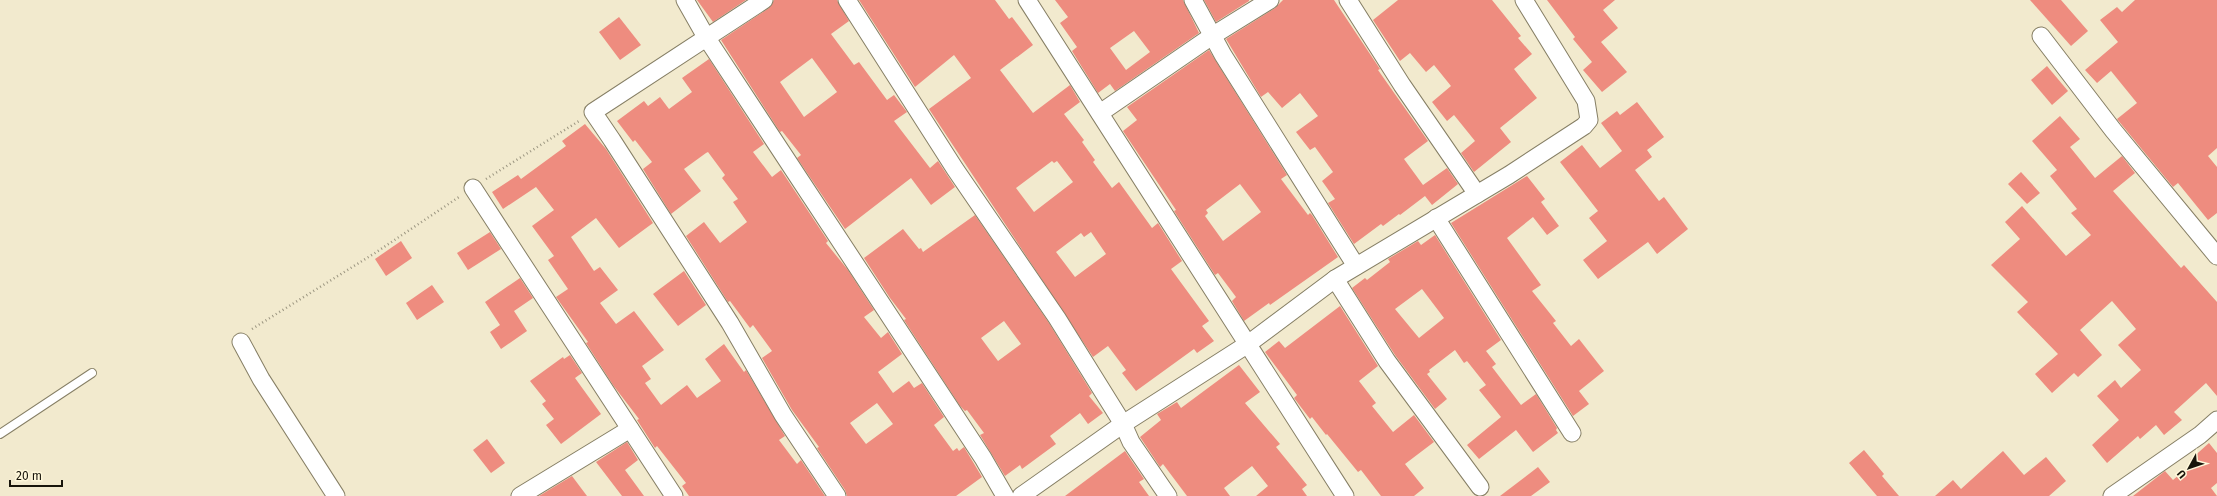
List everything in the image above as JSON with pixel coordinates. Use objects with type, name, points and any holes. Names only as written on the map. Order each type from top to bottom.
[{"type":"street","points":[[685,0],[706,37],[983,458],[1005,496]]},
{"type":"street","points":[[764,0],[593,112],[730,323],[783,415],[837,496]]},
{"type":"street","points":[[847,0],[954,169],[1057,318],[1123,424],[1131,442],[1168,496]]},
{"type":"street","points":[[1027,0],[1345,496]]},
{"type":"street","points":[[1193,0],[1212,36],[1356,266]]},
{"type":"street","points":[[1100,113],[1212,36],[1270,0]]},
{"type":"street","points":[[1348,0],[1402,85],[1477,194]]},
{"type":"street","points":[[1021,496],[1123,424],[1248,344],[1335,279],[1477,194],[1584,126],[1589,120],[1586,101],[1524,0]]},
{"type":"street","points":[[2042,36],[2113,130],[2217,256]]},
{"type":"street","points":[[473,188],[674,496]]},
{"type":"street","points":[[1436,218],[1572,433]]},
{"type":"street","points":[[1335,279],[1388,361],[1480,487]]},
{"type":"street","points":[[241,342],[261,379],[336,496]]},
{"type":"street","points":[[2112,496],[2200,435],[2217,420]]},
{"type":"street","points":[[520,496],[630,428]]},
{"type":"lane","points":[[0,434],[92,373]]},
{"type":"path","points":[[241,342],[253,329],[375,253],[473,188],[593,112]]},
{"type":"building","points":[[697,0],[746,0],[713,22]]},
{"type":"building","points":[[774,0],[837,0],[849,21],[831,34],[854,65],[859,62],[887,100],[894,95],[907,112],[894,121],[930,168],[938,161],[955,187],[931,205],[911,178],[845,229],[797,158],[801,155],[782,131],[780,132],[721,40],[769,8]],"holes":[[[812,58],[837,92],[804,117],[780,82]]]},
{"type":"building","points":[[859,0],[995,0],[1009,19],[1012,17],[1033,45],[1000,70],[1033,113],[1070,85],[1080,102],[1064,114],[1084,140],[1082,142],[1095,160],[1093,162],[1112,188],[1119,182],[1152,228],[1158,223],[1182,261],[1171,269],[1209,321],[1202,326],[1214,341],[1197,353],[1194,349],[1136,391],[1122,373],[1126,370],[1108,346],[1093,357],[929,109],[971,78],[954,55],[915,87]],"holes":[[[1052,161],[1054,163],[1057,161],[1073,182],[1034,212],[1016,188]],[[1091,232],[1106,254],[1075,277],[1056,252],[1081,233],[1084,237]]]},
{"type":"building","points":[[1055,0],[1183,0],[1199,33],[1115,91],[1110,84],[1098,93],[1072,51],[1077,47],[1060,23],[1068,17]],"holes":[[[1134,31],[1150,52],[1126,70],[1110,48]]]},
{"type":"building","points":[[1204,0],[1249,0],[1249,1],[1216,22]]},
{"type":"building","points":[[1283,0],[1334,0],[1380,69],[1378,70],[1428,141],[1404,159],[1423,185],[1447,168],[1458,184],[1432,205],[1425,196],[1400,215],[1399,214],[1383,226],[1381,224],[1354,244],[1328,203],[1335,199],[1322,181],[1333,172],[1315,147],[1310,150],[1296,132],[1318,116],[1300,93],[1282,108],[1268,92],[1261,97],[1226,39],[1275,8]]},
{"type":"building","points":[[1398,0],[1492,0],[1521,36],[1518,38],[1532,54],[1514,69],[1537,98],[1500,128],[1511,142],[1474,172],[1461,153],[1475,141],[1454,115],[1447,121],[1432,102],[1451,86],[1434,65],[1426,72],[1410,53],[1400,61],[1373,20]]},
{"type":"building","points":[[1547,0],[1615,0],[1603,10],[1618,28],[1601,42],[1627,72],[1602,92],[1583,70],[1592,62],[1573,39],[1575,37]]},
{"type":"building","points":[[2030,0],[2061,0],[2088,31],[2071,46]]},
{"type":"building","points":[[2135,0],[2217,0],[2217,148],[2208,156],[2217,167],[2217,213],[2208,220],[2178,183],[2173,187],[2117,119],[2137,103],[2111,71],[2097,83],[2085,70],[2118,42],[2100,20],[2117,7],[2122,12]]},
{"type":"building","points":[[619,17],[641,45],[620,60],[599,32]]},
{"type":"building","points":[[1209,50],[1287,175],[1281,179],[1308,215],[1310,213],[1312,215],[1338,257],[1270,305],[1269,303],[1244,321],[1232,301],[1236,297],[1218,273],[1215,275],[1174,211],[1176,210],[1123,131],[1137,120],[1127,107]],"holes":[[[1240,184],[1261,212],[1223,241],[1205,216],[1208,213],[1206,210]]]},
{"type":"building","points":[[709,59],[764,144],[753,152],[772,177],[781,170],[828,241],[826,243],[848,270],[874,310],[864,317],[881,338],[888,332],[902,354],[878,372],[893,393],[909,381],[914,388],[922,383],[944,417],[934,425],[953,451],[957,448],[959,451],[964,447],[982,477],[956,496],[847,496],[845,490],[817,448],[819,447],[792,410],[762,358],[772,351],[753,325],[750,328],[730,301],[728,302],[686,236],[704,222],[720,243],[747,222],[733,202],[738,199],[722,178],[725,175],[708,152],[706,153],[684,169],[701,191],[671,214],[643,169],[652,162],[635,140],[633,142],[617,121],[644,101],[648,106],[660,97],[669,109],[692,92],[682,78]],"holes":[[[877,403],[893,424],[866,444],[850,423]]]},
{"type":"building","points":[[2047,66],[2068,91],[2052,105],[2031,80]]},
{"type":"building","points":[[1637,102],[1664,137],[1647,150],[1652,157],[1635,170],[1659,201],[1664,197],[1688,229],[1657,254],[1648,242],[1598,279],[1583,260],[1607,241],[1589,218],[1598,211],[1560,162],[1582,145],[1600,168],[1622,151],[1601,123],[1617,111],[1620,115]]},
{"type":"building","points":[[2060,116],[2080,139],[2070,147],[2095,178],[2122,156],[2135,173],[2113,191],[2181,268],[2184,265],[2217,302],[2217,396],[2206,383],[2174,412],[2182,420],[2164,435],[2156,425],[2140,439],[2138,436],[2107,463],[2092,445],[2119,420],[2097,396],[2115,380],[2121,388],[2141,370],[2118,345],[2136,329],[2112,301],[2080,330],[2102,355],[2078,377],[2074,373],[2052,393],[2035,374],[2058,354],[2017,312],[2028,302],[1991,265],[2020,239],[2005,222],[2022,206],[2066,256],[2091,235],[2071,213],[2077,209],[2050,176],[2057,170],[2032,141]]},
{"type":"building","points":[[585,124],[606,149],[653,223],[619,248],[596,218],[571,237],[594,271],[600,267],[618,290],[600,303],[616,324],[634,311],[664,350],[642,366],[651,379],[645,383],[661,405],[687,385],[697,398],[721,381],[705,359],[724,344],[744,372],[746,370],[785,436],[779,440],[797,464],[801,460],[825,496],[689,496],[682,486],[686,483],[657,446],[655,448],[637,420],[639,419],[613,385],[586,343],[588,342],[556,297],[568,289],[548,260],[554,256],[532,226],[554,210],[536,187],[503,209],[492,192],[518,175],[521,179],[566,146],[562,141]]},
{"type":"building","points":[[2021,172],[2040,193],[2027,204],[2008,184]]},
{"type":"building","points":[[1527,176],[1545,199],[1541,202],[1559,226],[1547,235],[1533,217],[1507,238],[1541,285],[1532,291],[1556,321],[1553,323],[1571,346],[1579,339],[1604,371],[1579,391],[1589,404],[1573,416],[1451,223]]},
{"type":"building","points":[[975,215],[1049,323],[1092,393],[1089,396],[1103,413],[1088,424],[1080,413],[1050,436],[1056,444],[1022,469],[1020,465],[1005,476],[980,435],[984,433],[967,410],[965,411],[960,406],[904,320],[906,319],[890,298],[864,258],[903,229],[923,252]],"holes":[[[1004,321],[1021,344],[998,361],[981,338]]]},
{"type":"building","points":[[490,232],[501,249],[468,270],[457,253]]},
{"type":"building","points":[[1435,235],[1501,340],[1486,351],[1496,364],[1492,367],[1521,405],[1536,394],[1557,428],[1556,430],[1558,433],[1533,452],[1516,430],[1479,459],[1467,445],[1501,417],[1479,390],[1486,385],[1467,361],[1464,363],[1455,350],[1429,370],[1430,372],[1427,374],[1447,399],[1435,409],[1395,355],[1352,288],[1365,278],[1367,280],[1390,262],[1388,259],[1418,241],[1421,245]],"holes":[[[1422,289],[1444,318],[1419,338],[1395,309]]]},
{"type":"building","points":[[401,241],[412,258],[386,276],[375,259]]},
{"type":"building","points":[[684,271],[706,305],[678,326],[653,294]]},
{"type":"building","points":[[520,278],[533,298],[514,311],[527,331],[501,349],[490,332],[500,325],[485,302]]},
{"type":"building","points":[[432,285],[444,302],[417,320],[406,303]]},
{"type":"building","points":[[1340,306],[1378,366],[1359,381],[1376,403],[1372,406],[1393,432],[1414,415],[1434,442],[1405,464],[1424,488],[1414,496],[1381,496],[1361,470],[1358,472],[1312,417],[1310,419],[1294,398],[1297,395],[1265,352],[1279,341],[1285,348]]},
{"type":"building","points":[[570,355],[582,373],[575,378],[601,414],[561,444],[546,425],[554,419],[542,404],[546,401],[530,381],[563,357],[564,359]]},
{"type":"building","points":[[1239,365],[1260,392],[1245,403],[1280,444],[1276,447],[1307,485],[1302,489],[1307,496],[1256,496],[1268,486],[1252,466],[1224,488],[1230,496],[1187,496],[1163,464],[1160,467],[1140,437],[1161,420],[1157,414],[1177,402],[1181,408]]},
{"type":"building","points":[[487,439],[505,463],[491,473],[473,450]]},
{"type":"building","points":[[627,442],[638,460],[625,470],[644,496],[622,496],[596,462]]},
{"type":"building","points":[[2209,443],[2217,453],[2217,483],[2211,488],[2217,496],[2133,496],[2165,471],[2173,480],[2193,463],[2190,460]]},
{"type":"building","points":[[1864,450],[1884,474],[1882,476],[1899,496],[1877,496],[1849,463]]},
{"type":"building","points":[[1125,451],[1144,479],[1139,482],[1149,496],[1065,496]]},
{"type":"building","points":[[2003,451],[2024,475],[2046,457],[2066,481],[2049,496],[1935,496],[1953,480],[1961,489]]},
{"type":"building","points":[[1538,467],[1550,482],[1531,496],[1500,496]]},
{"type":"building","points":[[572,476],[587,496],[539,496]]}]
